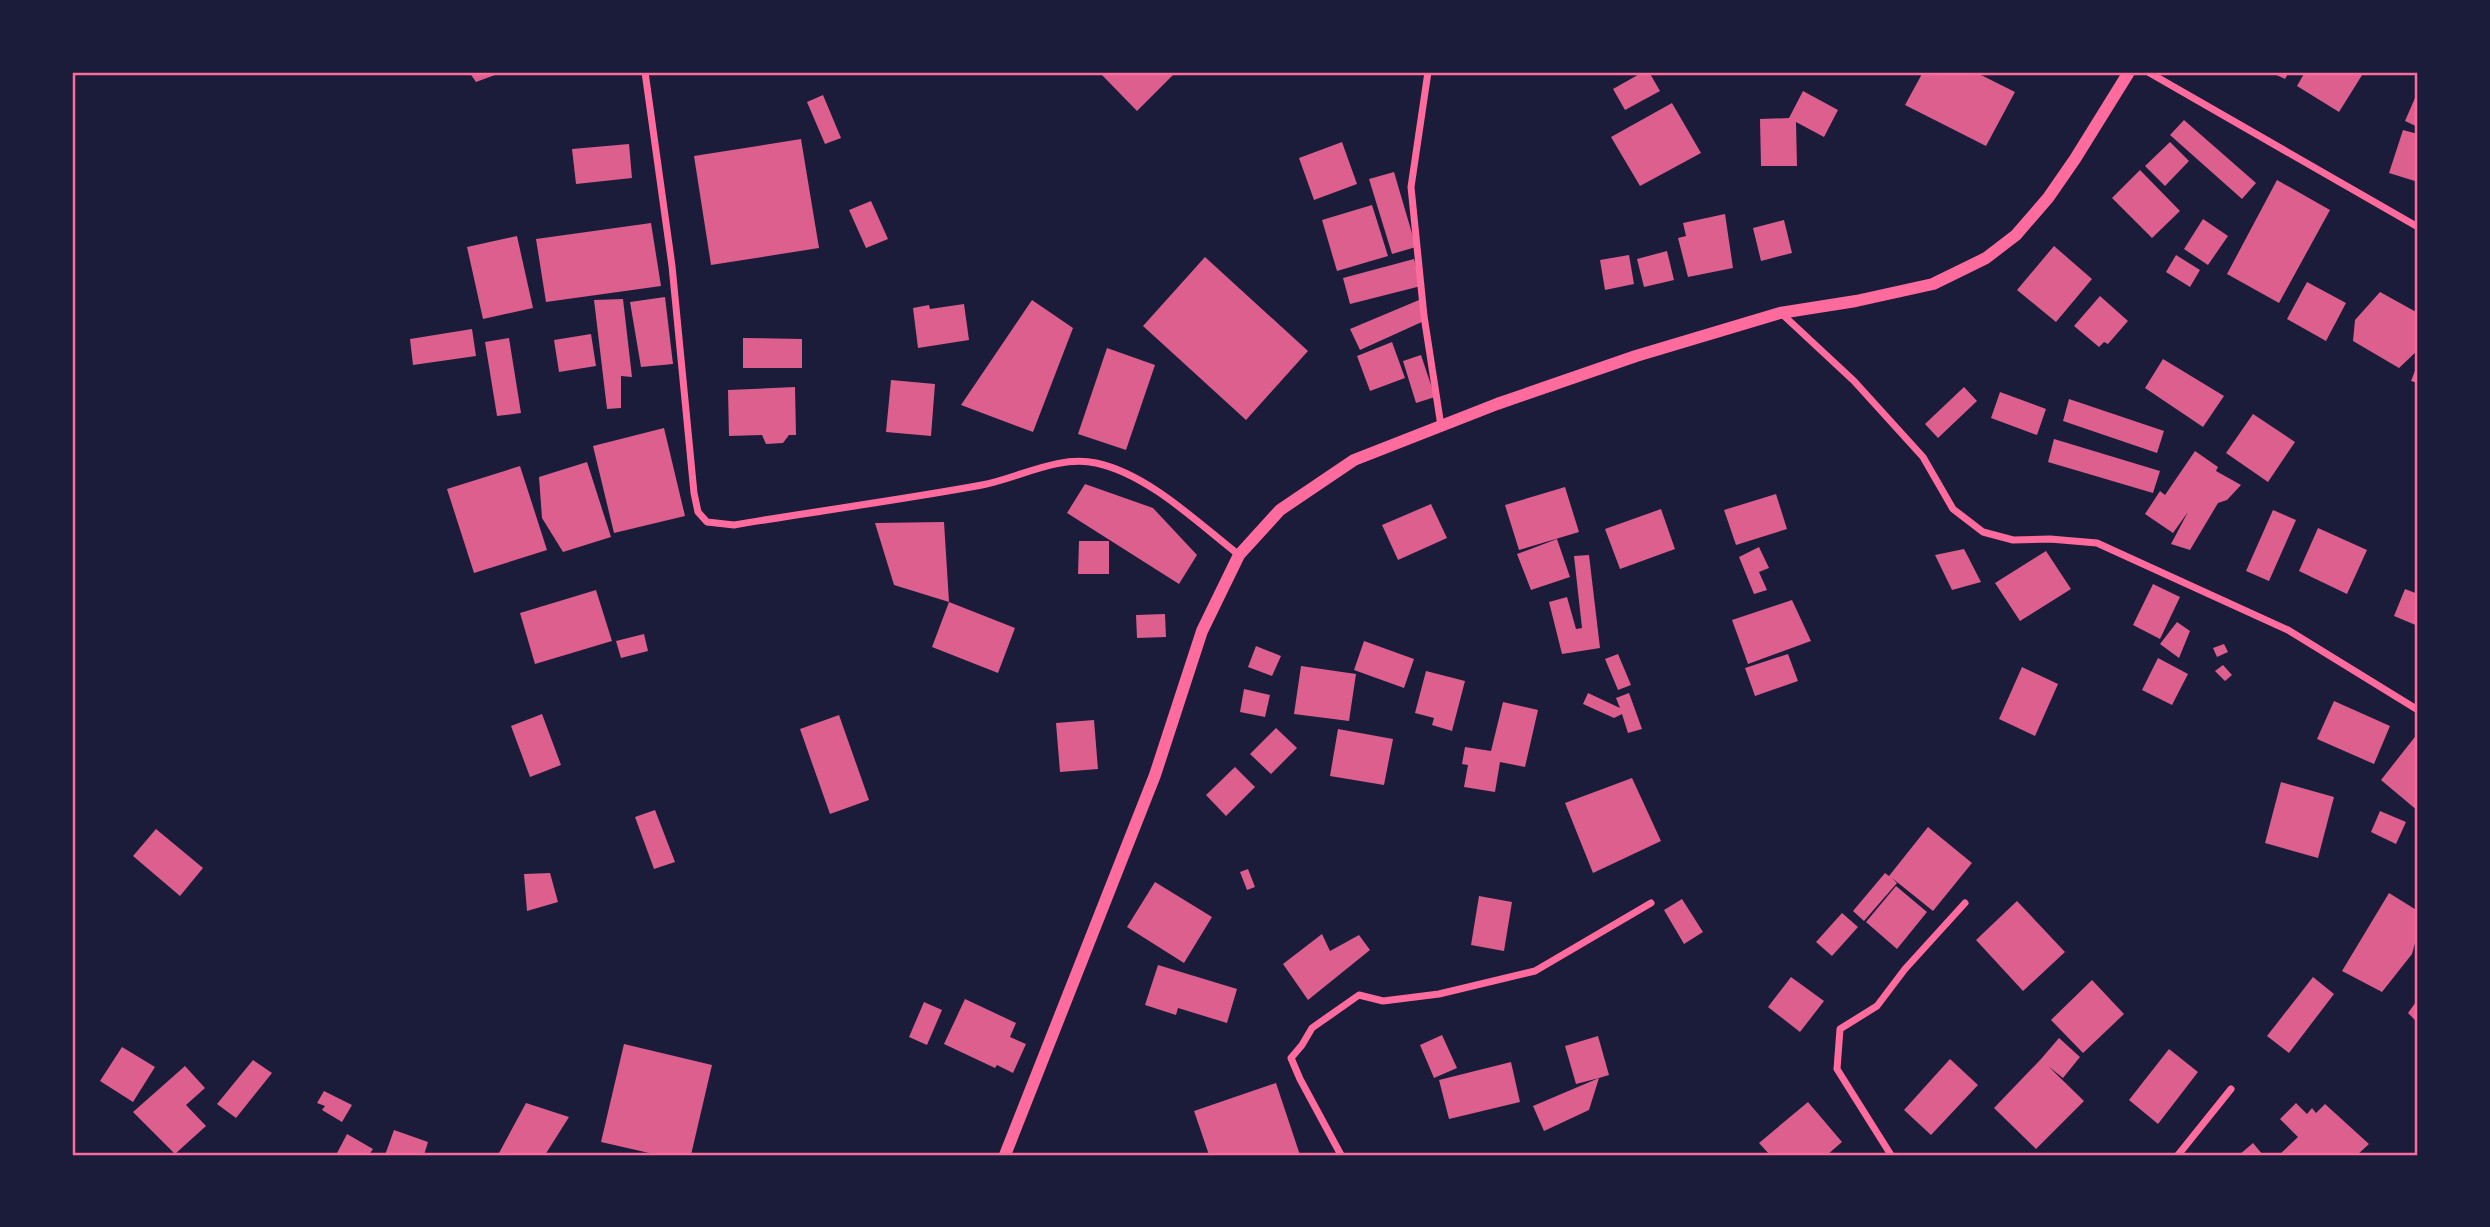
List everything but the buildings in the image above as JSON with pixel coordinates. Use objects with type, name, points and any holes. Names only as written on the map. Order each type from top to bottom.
[{"type":"street","points":[[645,72],[673,267],[694,493],[698,512],[707,522],[734,525],[985,484],[1061,463],[1094,463],[1127,473],[1166,498],[1239,555]]},
{"type":"street","points":[[1428,72],[1411,187],[1424,316],[1441,426]]},
{"type":"street","points":[[1005,1155],[1155,775],[1202,631],[1239,555],[1280,510],[1354,460],[1497,404],[1636,356],[1780,313],[1856,301],[1933,284],[1986,258],[2016,235],[2048,198],[2129,72]]},
{"type":"street","points":[[2148,72],[2418,227]]},
{"type":"street","points":[[1780,313],[1871,400],[1923,457],[1953,509],[1983,532],[2013,540],[2050,539],[2097,543],[2288,630],[2418,710]]},
{"type":"street","points":[[1341,1155],[1291,1058],[1303,1045],[1312,1028],[1359,995],[1383,1000],[1439,994],[1535,971],[1651,902]]},
{"type":"street","points":[[1891,1155],[1837,1069],[1840,1029],[1877,1006],[1965,902]]},
{"type":"street","points":[[2178,1155],[2231,1088]]}]
